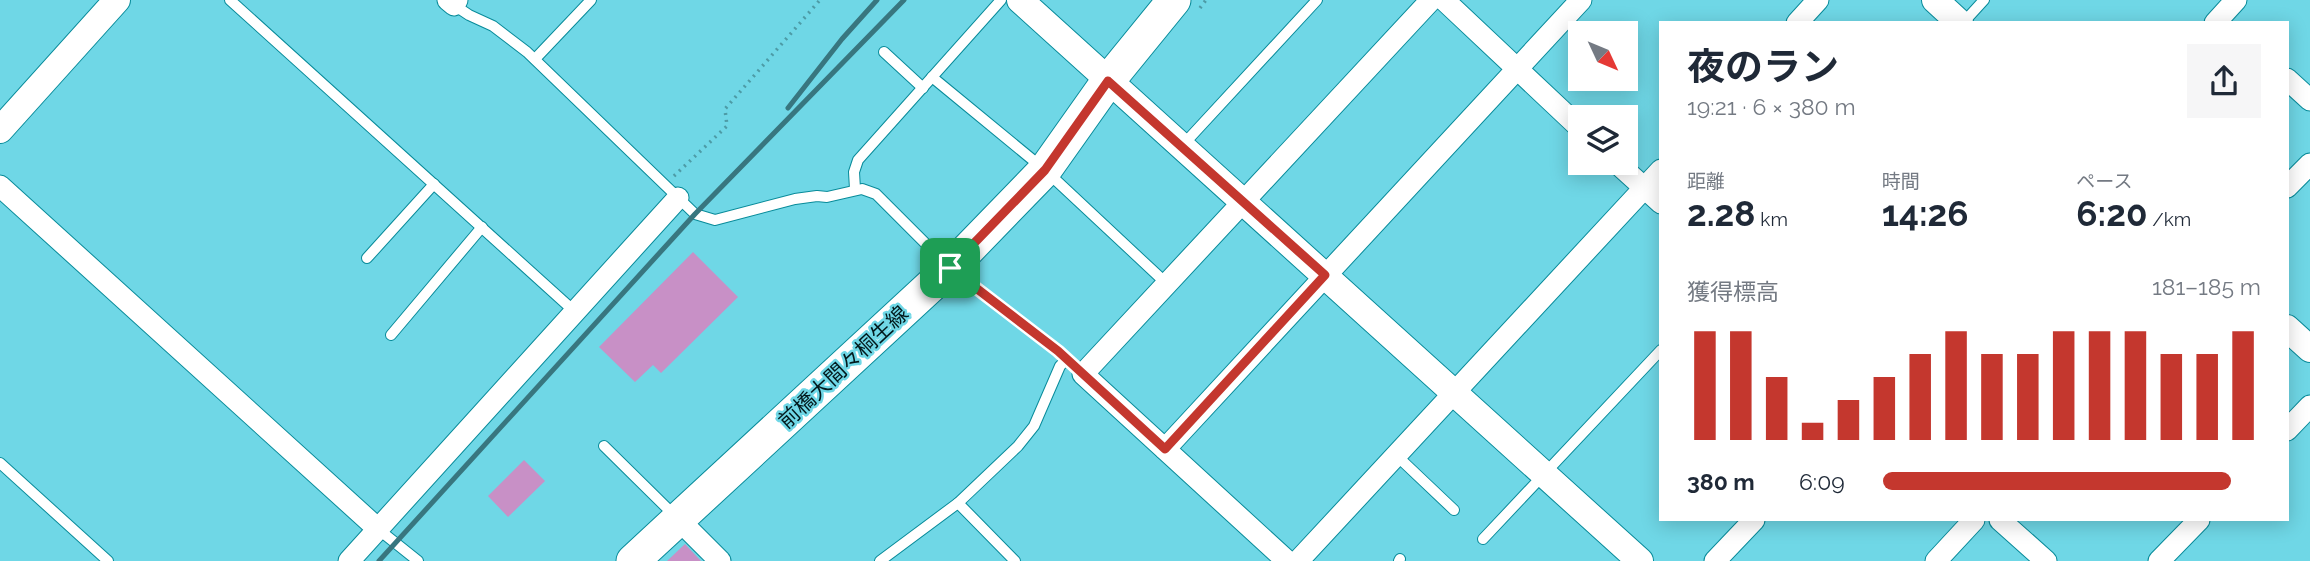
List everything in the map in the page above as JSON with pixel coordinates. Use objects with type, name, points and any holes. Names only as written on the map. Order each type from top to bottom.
[{"type":"main road","name":"前橋大間々桐生線","points":[[633,561],[950,268],[1045,170],[1108,81],[1174,0]]},
{"type":"street","points":[[0,130],[117,0]]},
{"type":"street","points":[[1020,0],[1640,561]]},
{"type":"street","points":[[1287,561],[1083,374],[1431,0]]},
{"type":"street","points":[[1444,0],[1568,117]]},
{"type":"street","points":[[1165,449],[1581,0]]},
{"type":"street","points":[[1799,21],[1818,0]]},
{"type":"street","points":[[1935,0],[1960,21]]},
{"type":"street","points":[[2221,21],[2236,0]]},
{"type":"street","points":[[2289,81],[2310,100]]},
{"type":"street","points":[[2289,185],[2310,163]]},
{"type":"street","points":[[1298,561],[1659,172]]},
{"type":"street","points":[[1630,175],[1659,201]]},
{"type":"street","points":[[0,186],[378,529]]},
{"type":"street","points":[[349,561],[574,311],[671,191]]},
{"type":"street","points":[[2289,330],[2310,349]]},
{"type":"street","points":[[2289,428],[2310,406]]},
{"type":"street","points":[[679,520],[720,561]]},
{"type":"street","points":[[1715,561],[1753,521]]},
{"type":"street","points":[[1936,561],[1973,521]]},
{"type":"street","points":[[2001,521],[2046,561]]},
{"type":"street","points":[[2159,561],[2198,521]]},
{"type":"lane","points":[[230,0],[574,311]]},
{"type":"lane","points":[[535,59],[590,0]]},
{"type":"lane","points":[[855,189],[854,172],[858,160],[1002,0]]},
{"type":"lane","points":[[1182,146],[1317,0]]},
{"type":"lane","points":[[1964,21],[1984,0]]},
{"type":"lane","points":[[453,2],[470,15],[493,26],[535,59],[695,214],[715,220],[795,199],[827,197],[855,189],[876,194],[950,268],[1083,374]]},
{"type":"lane","points":[[884,52],[923,88]]},
{"type":"lane","points":[[932,77],[1045,170],[1167,284]]},
{"type":"lane","points":[[367,258],[435,184]]},
{"type":"lane","points":[[391,335],[482,228]]},
{"type":"lane","points":[[1483,539],[1659,352]]},
{"type":"lane","points":[[880,561],[958,503],[997,468],[1034,426],[1060,366],[1067,359]]},
{"type":"lane","points":[[604,446],[679,520]]},
{"type":"lane","points":[[1396,455],[1454,510]]},
{"type":"lane","points":[[0,463],[108,561]]},
{"type":"lane","points":[[958,503],[1015,561]]},
{"type":"lane","points":[[378,529],[418,561]]},
{"type":"path","points":[[671,191],[727,126],[725,109],[820,0]]},
{"type":"building","points":[[693,252],[738,297],[661,373],[653,365],[635,382],[599,347]]},
{"type":"building","points":[[524,460],[545,481],[508,517],[488,496]]},
{"type":"building","points":[[685,544],[701,561],[667,561]]},
{"type":"railway","points":[[788,108],[842,39],[877,0]]},
{"type":"railway","points":[[379,561],[695,214],[904,0]]},
{"type":"route","points":[[1108,81],[1325,275],[1165,449],[1058,351],[950,268],[1045,170],[1108,81]]}]
